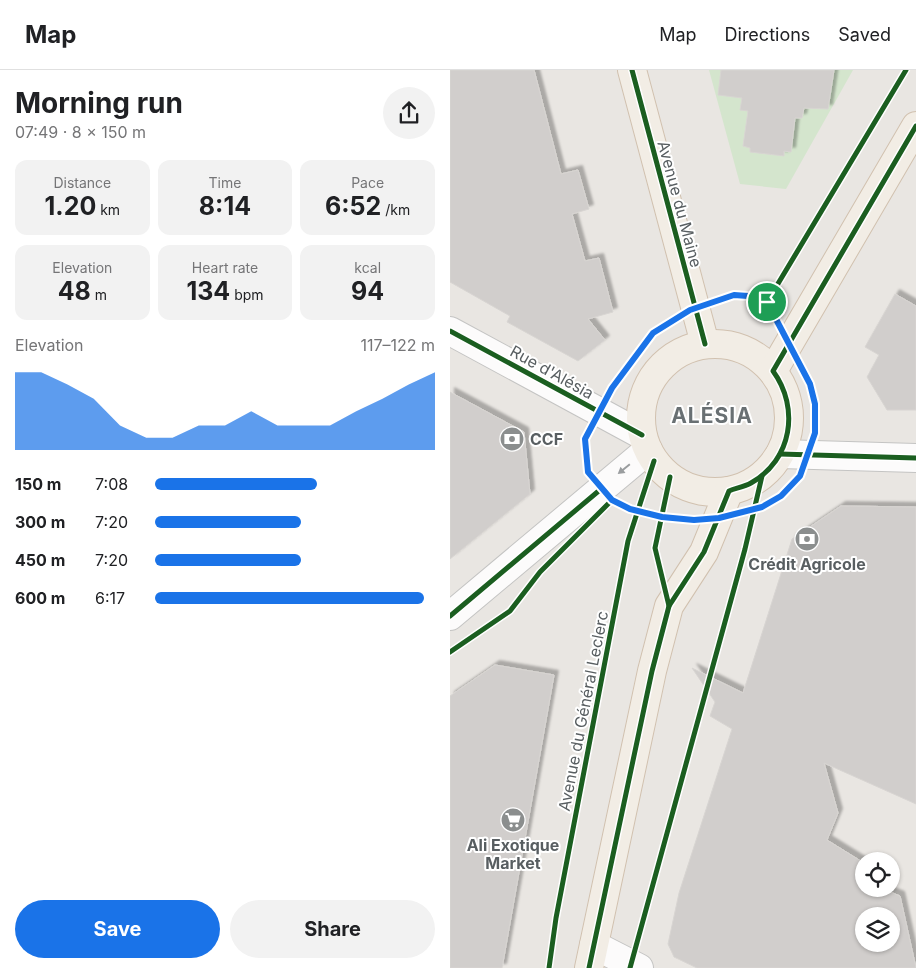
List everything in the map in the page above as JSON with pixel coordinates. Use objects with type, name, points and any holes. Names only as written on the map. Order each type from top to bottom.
[{"type":"main road","name":"Avenue du Maine","points":[[632,70],[705,344]]},
{"type":"main road","points":[[773,371],[916,126]]},
{"type":"main road","name":"Rue d'Alésia","points":[[450,331],[645,443]]},
{"type":"main road","points":[[720,343],[749,351],[773,371],[783,387],[789,405],[789,430],[780,454],[762,476],[749,484],[729,491],[713,492],[690,488],[670,477],[654,461],[645,443],[642,405],[653,376],[676,355],[705,344],[720,343]]},
{"type":"main road","points":[[450,616],[576,508],[645,443]]},
{"type":"main road","points":[[780,454],[916,458]]},
{"type":"main road","points":[[639,968],[591,957],[652,671],[669,606],[704,552],[729,491]]},
{"type":"green space","points":[[709,70],[853,70],[786,189],[740,184]]},
{"type":"building","points":[[450,70],[534,70],[561,174],[578,170],[589,209],[572,214],[585,261],[599,258],[613,312],[588,319],[605,340],[578,361],[507,322],[510,316],[450,282]]},
{"type":"building","points":[[721,70],[834,70],[828,109],[804,108],[802,118],[795,118],[791,152],[784,151],[784,156],[750,152],[750,148],[743,146],[748,111],[740,110],[742,98],[718,95]]},
{"type":"building","points":[[895,294],[916,306],[916,410],[887,410],[867,377],[879,355],[865,347]]},
{"type":"building","points":[[450,392],[524,432],[530,494],[450,559]]},
{"type":"building","points":[[841,506],[916,507],[916,804],[824,763],[838,813],[827,840],[855,857],[855,897],[900,896],[916,968],[697,968],[674,957],[668,944],[679,893],[732,729],[710,716],[715,702],[692,668],[743,693],[792,539]]},
{"type":"building","points":[[495,665],[554,675],[502,968],[450,968],[450,696]]},
{"type":"cycle path","points":[[632,70],[705,344]]},
{"type":"cycle path","points":[[767,302],[906,70]]},
{"type":"cycle path","points":[[589,968],[652,671],[669,606],[704,552],[729,491],[748,484],[765,473],[776,461],[788,432],[789,417],[787,401],[773,371],[916,126]]},
{"type":"cycle path","points":[[734,295],[748,296],[767,302],[810,384],[815,404],[815,433],[800,476],[781,495],[763,507],[719,518],[694,520],[662,517],[630,509],[612,500],[588,472],[585,439],[612,388],[653,333],[690,310],[734,295]]},
{"type":"cycle path","points":[[450,331],[642,435]]},
{"type":"cycle path","points":[[780,454],[916,458]]},
{"type":"cycle path","name":"Avenue du Général Leclerc","points":[[549,968],[556,918],[628,541],[654,461]]},
{"type":"cycle path","points":[[630,968],[745,549],[762,476]]},
{"type":"cycle path","points":[[669,606],[655,548],[670,477]]},
{"type":"cycle path","points":[[450,616],[601,489]]},
{"type":"cycle path","points":[[450,652],[510,611],[540,572],[612,500]]},
{"type":"place","name":"CCF","points":[[512,439]]},
{"type":"place","name":"Crédit Agricole","points":[[807,539]]},
{"type":"place","name":"Ali Exotique Market","points":[[513,820]]},
{"type":"district","name":"ALÉSIA","points":[[712,416]]},
{"type":"route","points":[[734,295],[748,296],[767,302],[810,384],[815,404],[815,433],[800,476],[781,496],[755,511],[719,518],[694,520],[662,517],[630,509],[612,500],[588,472],[585,439],[612,388],[653,333],[690,310],[734,295]]}]
